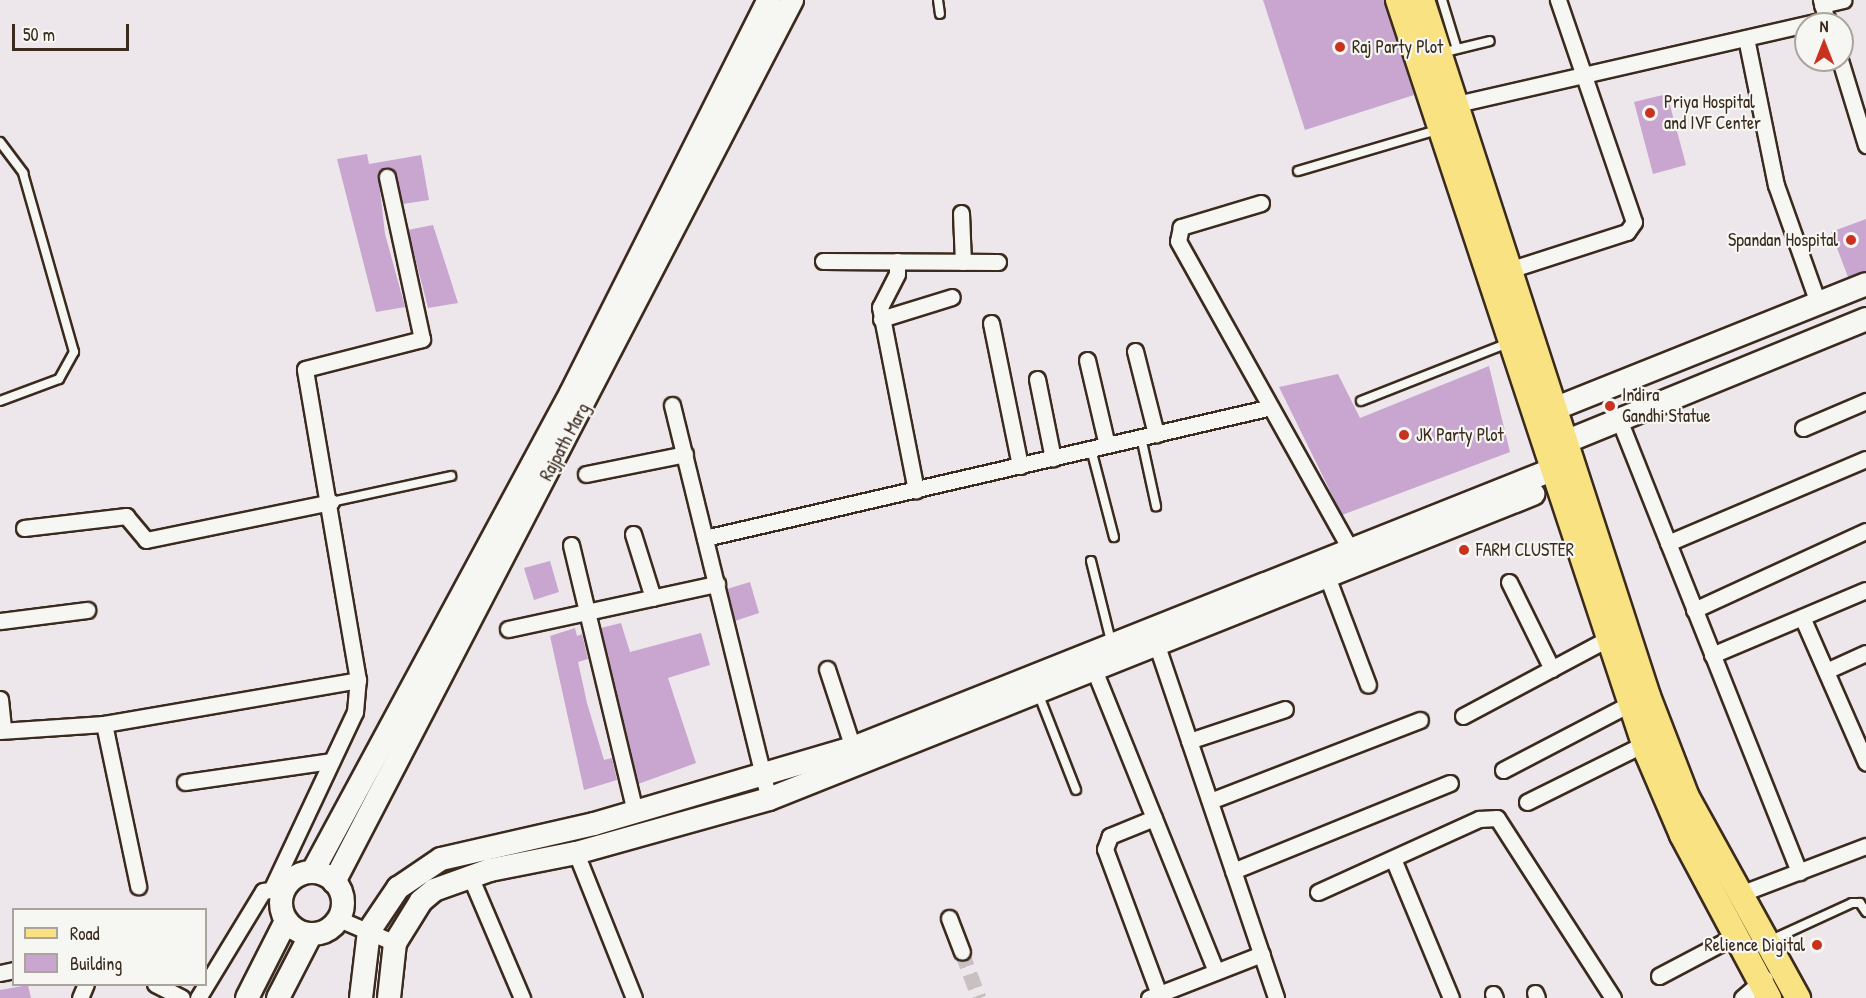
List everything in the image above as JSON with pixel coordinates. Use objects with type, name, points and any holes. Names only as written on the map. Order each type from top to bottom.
[{"type":"main road","points":[[1398,0],[1442,128],[1510,342],[1545,412]]},
{"type":"main road","points":[[1422,0],[1448,51],[1457,104],[1509,270],[1556,461],[1644,744],[1757,992]]},
{"type":"main road","points":[[1556,461],[1687,797],[1737,895],[1798,998]]},
{"type":"street","name":"Rajpath Marg","points":[[313,871],[571,393],[769,0]]},
{"type":"street","name":"Rajpath Marg","points":[[334,882],[792,0]]},
{"type":"street","points":[[1509,270],[1627,232],[1634,222],[1558,0]]},
{"type":"street","points":[[1825,12],[1843,0]]},
{"type":"street","points":[[1457,104],[1583,78],[1746,38],[1794,22]]},
{"type":"street","points":[[1746,38],[1776,185],[1818,303]]},
{"type":"street","points":[[1845,72],[1860,105],[1866,145]]},
{"type":"street","points":[[207,983],[263,891],[279,887],[296,876],[313,871],[334,882],[344,903],[339,919],[328,930],[311,934],[286,921],[280,905],[279,887],[331,761],[355,712],[358,680],[331,502],[305,369],[422,339],[387,177]]},
{"type":"street","points":[[1261,203],[1181,227],[1177,234],[1267,408],[1355,559]]},
{"type":"street","points":[[961,213],[963,262]]},
{"type":"street","points":[[823,261],[998,262]]},
{"type":"street","points":[[897,261],[897,274],[880,307],[916,490]]},
{"type":"street","points":[[1545,412],[1866,284]]},
{"type":"street","points":[[881,318],[952,297]]},
{"type":"street","points":[[361,998],[369,931],[398,888],[441,859],[634,812],[853,748],[1035,686],[1095,672],[1155,638],[1355,559],[1556,461],[1618,417],[1866,319]]},
{"type":"street","points":[[991,323],[1020,465]]},
{"type":"street","points":[[1135,351],[1156,434]]},
{"type":"street","points":[[1087,360],[1107,445]]},
{"type":"street","points":[[1037,379],[1053,458]]},
{"type":"street","points":[[1803,428],[1866,401]]},
{"type":"street","points":[[672,405],[769,799]]},
{"type":"street","points":[[705,538],[1267,408]]},
{"type":"street","points":[[1618,417],[1798,872]]},
{"type":"street","points":[[586,474],[685,454]]},
{"type":"street","points":[[1668,543],[1866,459]]},
{"type":"street","points":[[24,528],[126,516],[146,540],[331,502]]},
{"type":"street","points":[[1694,610],[1866,531]]},
{"type":"street","points":[[633,534],[653,598]]},
{"type":"street","points":[[572,544],[634,812]]},
{"type":"street","points":[[389,998],[395,943],[421,901],[470,876],[576,853],[769,799],[1035,686],[1112,646],[1155,638],[1329,579],[1355,559]]},
{"type":"street","points":[[1329,579],[1368,685]]},
{"type":"street","points":[[1509,582],[1552,669]]},
{"type":"street","points":[[508,629],[717,584]]},
{"type":"street","points":[[1712,655],[1866,590]]},
{"type":"street","points":[[0,621],[87,610]]},
{"type":"street","points":[[1802,617],[1866,763]]},
{"type":"street","points":[[1155,638],[1276,998]]},
{"type":"street","points":[[1463,716],[1610,638]]},
{"type":"street","points":[[1826,671],[1866,653]]},
{"type":"street","points":[[827,669],[853,748]]},
{"type":"street","points":[[1095,672],[1216,972]]},
{"type":"street","points":[[0,699],[2,731],[104,724],[358,680]]},
{"type":"street","points":[[1503,770],[1631,703]]},
{"type":"street","points":[[1189,741],[1285,709]]},
{"type":"street","points":[[1210,801],[1420,720]]},
{"type":"street","points":[[104,724],[138,886]]},
{"type":"street","points":[[1527,802],[1644,744]]},
{"type":"street","points":[[185,782],[331,761]]},
{"type":"street","points":[[1233,871],[1450,783]]},
{"type":"street","points":[[1154,818],[1110,837],[1105,849],[1154,996],[1262,954]]},
{"type":"street","points":[[1318,891],[1394,861],[1479,819],[1497,818],[1613,998]]},
{"type":"street","points":[[1737,895],[1866,846]]},
{"type":"street","points":[[576,853],[634,998]]},
{"type":"street","points":[[1394,861],[1452,998]]},
{"type":"street","points":[[470,876],[522,998]]},
{"type":"street","points":[[949,918],[962,952]]},
{"type":"street","points":[[339,919],[395,943]]},
{"type":"street","points":[[247,998],[286,921]]},
{"type":"street","points":[[278,998],[311,934]]},
{"type":"street","points":[[1659,976],[1733,937]]},
{"type":"street","points":[[1757,992],[1780,968]]},
{"type":"street","points":[[159,986],[182,998]]},
{"type":"lane","points":[[938,0],[940,14]]},
{"type":"lane","points":[[1442,0],[1448,51],[1490,40]]},
{"type":"lane","points":[[1298,171],[1442,128]]},
{"type":"lane","points":[[0,142],[23,173],[74,352],[59,379],[0,401]]},
{"type":"lane","points":[[1361,401],[1510,342]]},
{"type":"lane","points":[[1141,437],[1156,506]]},
{"type":"lane","points":[[1091,449],[1114,537]]},
{"type":"lane","points":[[331,502],[451,476]]},
{"type":"lane","points":[[1091,561],[1112,646]]},
{"type":"lane","points":[[1035,686],[1076,790]]},
{"type":"lane","points":[[1765,943],[1852,903],[1860,903],[1866,912]]},
{"type":"building","name":"Raj Party Plot","points":[[1263,0],[1384,0],[1414,95],[1305,130]]},
{"type":"building","points":[[1667,94],[1686,165],[1653,174],[1634,102]]},
{"type":"building","points":[[367,154],[369,164],[421,155],[429,200],[403,204],[395,171],[386,167],[378,173],[385,234],[405,307],[376,312],[337,159]]},
{"type":"building","points":[[1866,219],[1866,271],[1848,277],[1831,232]]},
{"type":"building","points":[[433,225],[458,303],[428,308],[408,230]]},
{"type":"building","name":"JK Party Plot","points":[[1489,366],[1510,452],[1342,515],[1279,387],[1338,374],[1360,418]]},
{"type":"building","points":[[550,561],[559,592],[534,600],[524,568]]},
{"type":"building","points":[[750,582],[759,613],[735,621],[727,589]]},
{"type":"building","points":[[621,623],[630,652],[701,633],[710,665],[668,678],[696,763],[638,784],[601,628]]},
{"type":"building","points":[[575,628],[577,636],[582,634],[588,659],[578,662],[587,703],[604,760],[612,758],[617,780],[584,790],[550,636]]},
{"type":"building","points":[[28,986],[31,998],[0,998],[0,990]]},
{"type":"tunnel","points":[[962,952],[979,998]]},
{"type":"place","name":"Raj Party Plot","points":[[1340,47]]},
{"type":"place","name":"Priya Hospital and IVF Center","points":[[1650,113]]},
{"type":"place","name":"Spandan Hospital","points":[[1851,240]]},
{"type":"place","name":"Indira Gandhi Statue","points":[[1610,406]]},
{"type":"place","name":"JK Party Plot","points":[[1404,435]]},
{"type":"place","name":"FARM CLUSTER","points":[[1464,550]]},
{"type":"place","name":"Relience Digital","points":[[1817,945]]}]
